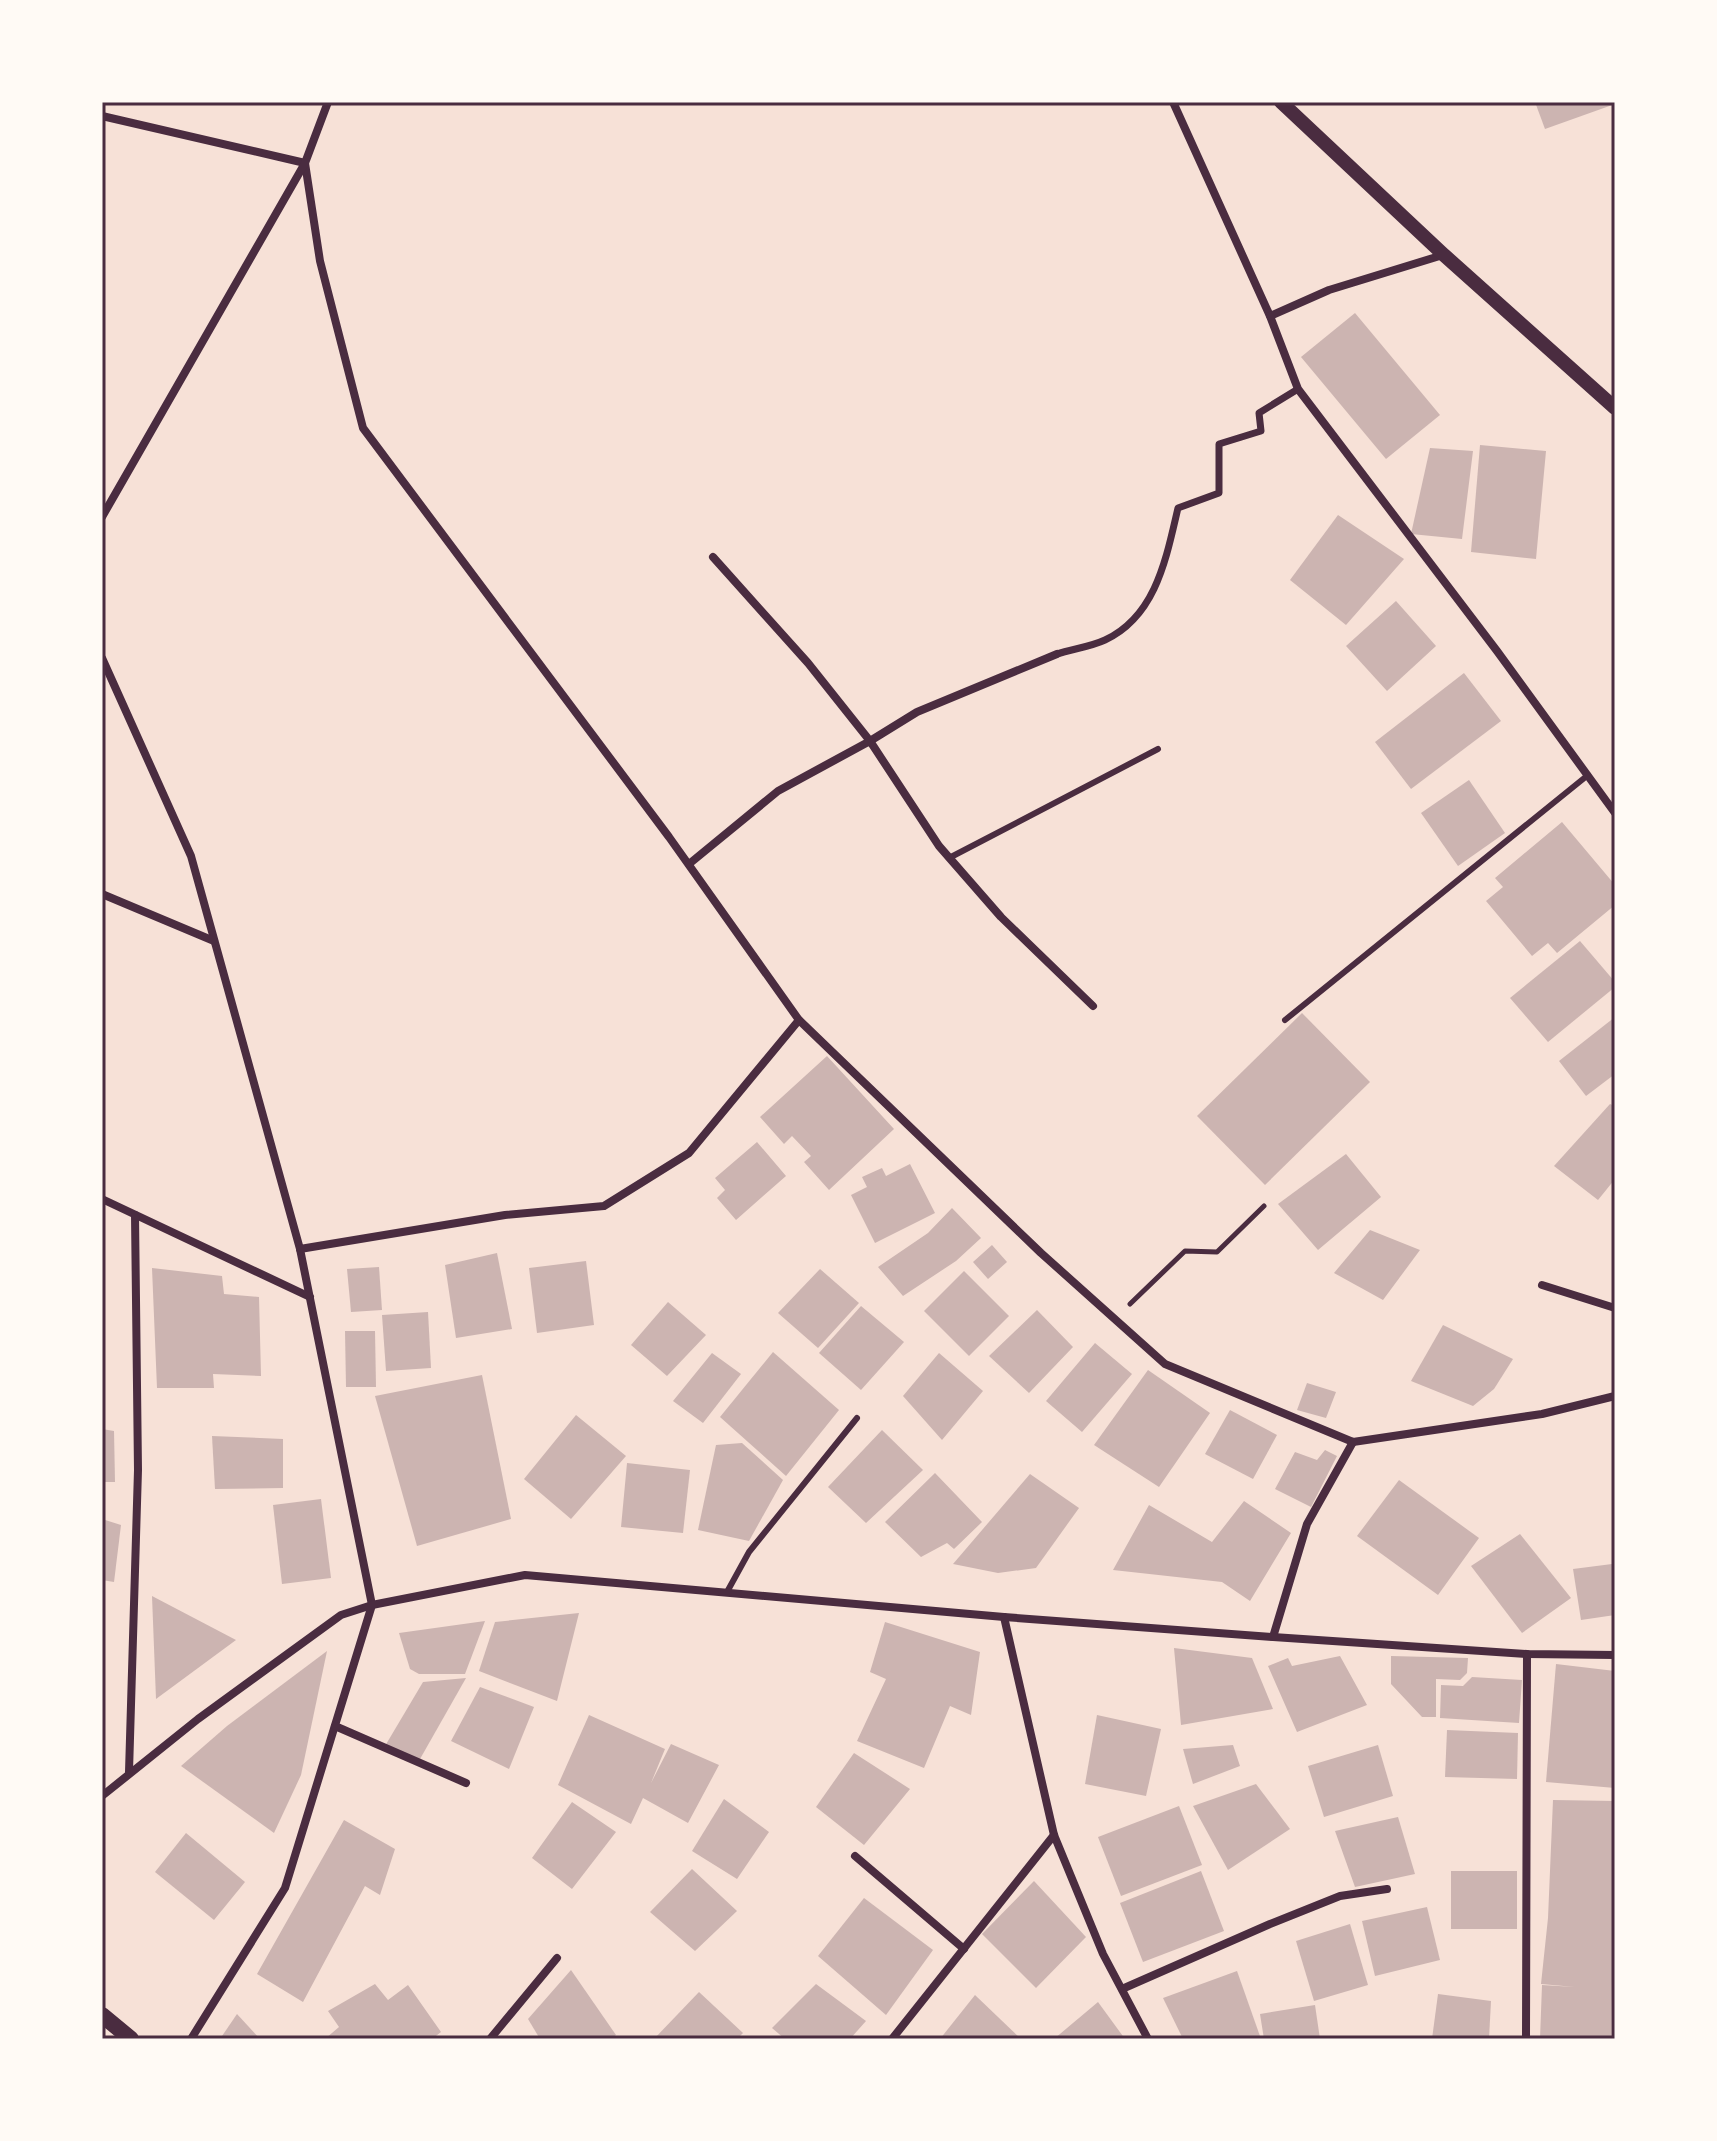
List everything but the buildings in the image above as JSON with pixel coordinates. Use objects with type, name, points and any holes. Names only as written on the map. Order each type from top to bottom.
[{"type":"main road","points":[[102,2015],[131,2039]]},
{"type":"street","points":[[102,517],[305,163],[328,102]]},
{"type":"street","points":[[1173,102],[1270,316],[1298,389],[1497,651],[1615,813]]},
{"type":"street","points":[[1281,102],[1444,255],[1615,408]]},
{"type":"street","points":[[102,116],[305,163]]},
{"type":"street","points":[[305,163],[320,261],[363,428],[689,864],[799,1020],[1041,1253],[1165,1364],[1353,1442],[1542,1414],[1615,1396]]},
{"type":"street","points":[[1270,316],[1329,290],[1444,255]]},
{"type":"street","points":[[689,864],[778,791],[917,712],[1057,654],[1104,641],[1128,626],[1145,607],[1156,588],[1178,508],[1219,493],[1219,444],[1261,431],[1259,413],[1298,389]]},
{"type":"street","points":[[713,557],[808,663],[870,741],[949,858],[1001,917],[1093,1006]]},
{"type":"street","points":[[102,658],[191,856],[300,1249],[372,1605],[285,1888],[191,2039]]},
{"type":"street","points":[[102,894],[214,941]]},
{"type":"street","points":[[300,1249],[505,1215],[604,1206],[689,1153],[799,1020]]},
{"type":"street","points":[[102,1199],[310,1297]]},
{"type":"street","points":[[129,1772],[138,1470],[135,1215]]},
{"type":"street","points":[[1542,1285],[1615,1308]]},
{"type":"street","points":[[1273,1637],[1307,1524],[1353,1442]]},
{"type":"street","points":[[102,1796],[129,1772],[341,1615],[372,1605],[525,1575],[1273,1637],[1527,1654],[1615,1655]]},
{"type":"street","points":[[1004,1617],[1054,1835],[1103,1954],[1148,2039]]},
{"type":"street","points":[[1526,2039],[1527,1654]]},
{"type":"street","points":[[335,1726],[466,1783]]},
{"type":"street","points":[[892,2039],[1054,1835]]},
{"type":"street","points":[[855,1856],[964,1949]]},
{"type":"street","points":[[1122,1989],[1340,1896],[1387,1889]]},
{"type":"street","points":[[490,2039],[557,1958]]},
{"type":"lane","points":[[949,858],[1158,749]]},
{"type":"lane","points":[[1285,1020],[1588,775]]},
{"type":"lane","points":[[727,1592],[749,1552],[857,1418]]},
{"type":"path","points":[[1115,1319],[1185,1251],[1217,1252],[1264,1206]]}]
